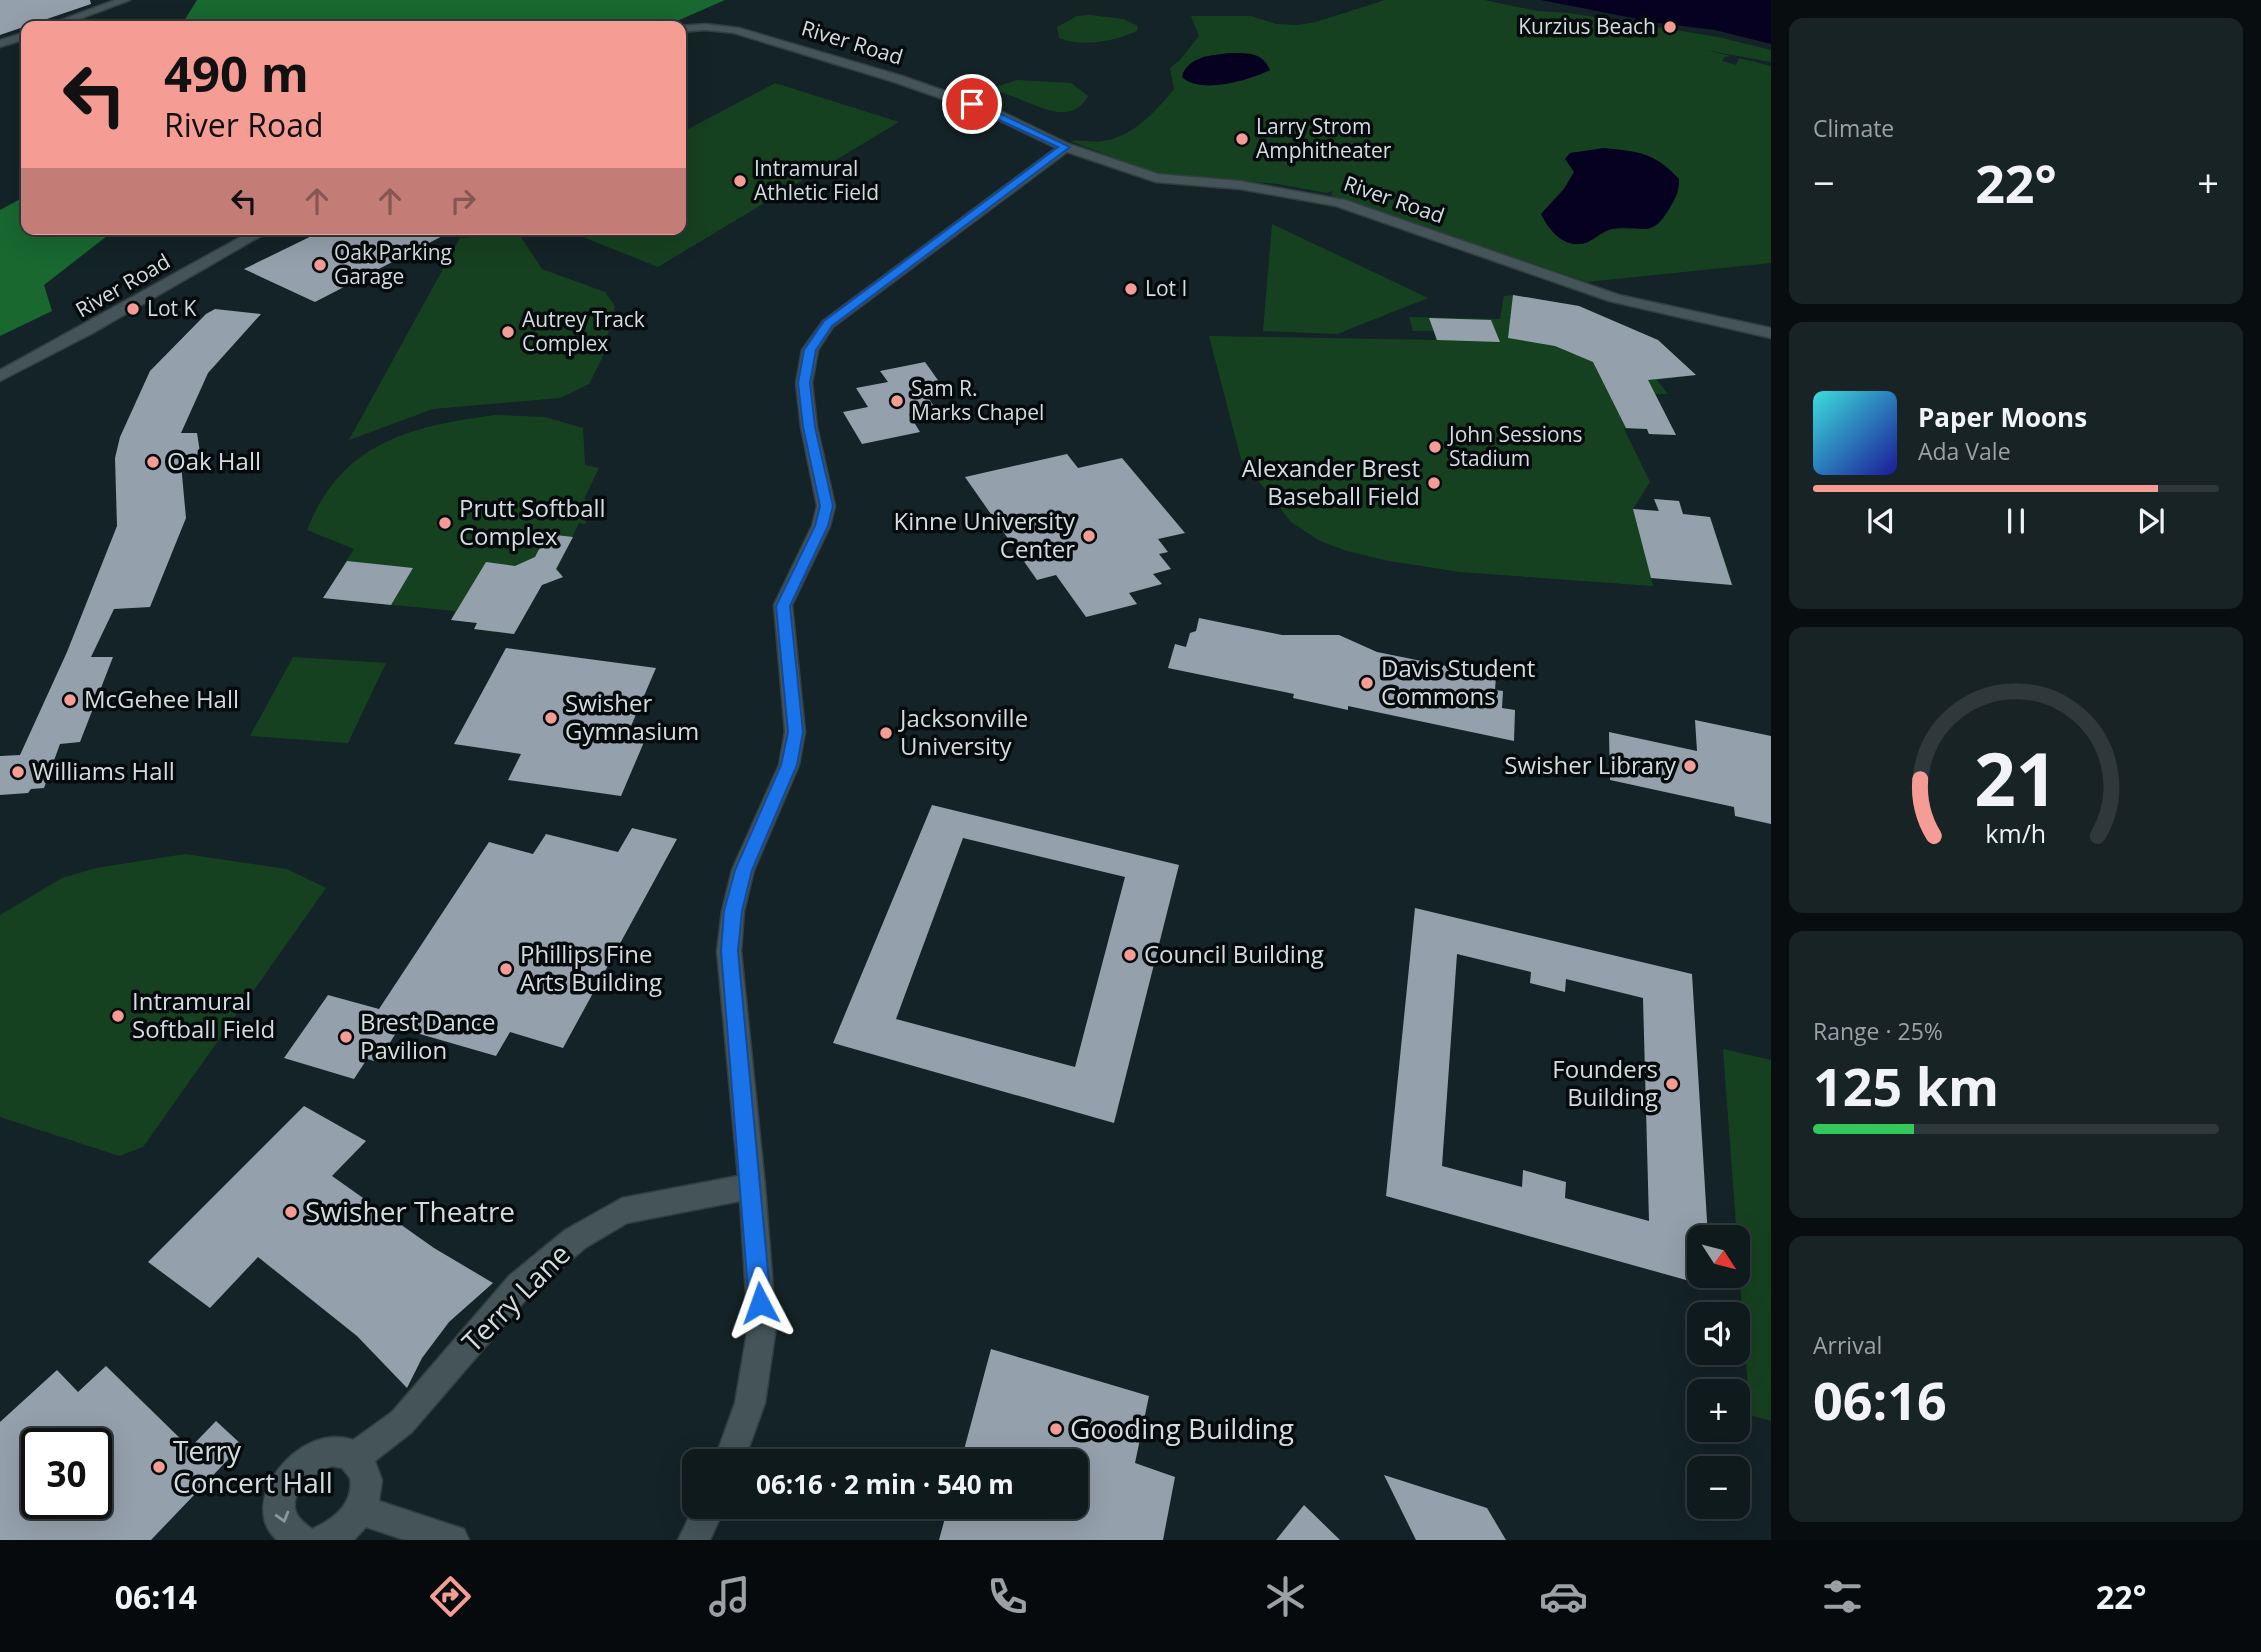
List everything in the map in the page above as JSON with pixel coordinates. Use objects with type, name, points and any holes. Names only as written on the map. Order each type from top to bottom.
[{"type":"street","points":[[65,21],[125,0]]},
{"type":"street","name":"River Road","points":[[686,29],[729,29],[827,57],[981,107],[1065,147],[1167,180],[1240,185],[1325,199],[1614,298],[1651,308],[1746,325],[1771,333]]},
{"type":"street","points":[[0,44],[21,37]]},
{"type":"street","points":[[733,1449],[750,1403],[762,1326],[730,951],[733,911],[743,870],[789,765],[795,732],[783,606],[821,526],[826,506],[809,427],[804,383],[810,350],[828,324],[1065,147]]},
{"type":"street","name":"River Road","points":[[0,376],[86,331],[254,235]]},
{"type":"street","name":"Terry Lane","points":[[355,1458],[402,1422],[519,1286],[575,1239],[622,1211],[752,1186]]},
{"type":"street","points":[[301,1540],[291,1535],[284,1525],[280,1499],[285,1485],[293,1472],[318,1454],[344,1452],[355,1458],[363,1467],[367,1480],[366,1495],[360,1510],[341,1531],[322,1540]]},
{"type":"street","points":[[360,1510],[453,1540]]},
{"type":"street","points":[[694,1540],[704,1519]]},
{"type":"green space","points":[[197,0],[725,0],[677,21],[184,21]]},
{"type":"green space","points":[[1385,0],[1484,0],[1537,11],[1569,13],[1718,37],[1771,50],[1771,62],[1705,50],[1731,56],[1722,61],[1736,65],[1739,58],[1771,66],[1771,263],[1587,282],[1331,195],[1333,191],[1327,193],[1278,184],[1155,173],[1070,141],[1114,139],[1134,129],[1160,106],[1174,89],[1170,68],[1199,36],[1191,16],[1251,16],[1276,24],[1316,22]],"holes":[[[1231,53],[1270,70],[1224,84],[1184,71],[1202,57]],[[1574,172],[1650,229],[1611,229],[1586,243],[1562,240],[1541,214],[1564,189]]]},
{"type":"green space","points":[[1077,16],[1123,19],[1138,26],[1137,31],[1118,38],[1088,43],[1059,38],[1057,27]]},
{"type":"green space","points":[[1017,80],[1071,83],[1088,96],[1082,104],[1067,112],[1050,110],[998,91],[999,86]]},
{"type":"green space","name":"Intramural Athletic Field","points":[[775,83],[899,122],[658,267],[578,235],[686,235],[686,130]]},
{"type":"green space","points":[[21,199],[21,235],[108,235],[44,285],[52,311],[0,336],[0,210]]},
{"type":"green space","points":[[1272,224],[1428,298],[1337,334],[1263,331]]},
{"type":"green space","name":"Autrey Track Complex","points":[[520,235],[542,269],[605,292],[615,306],[602,358],[589,384],[560,398],[433,409],[349,440],[460,238]]},
{"type":"green space","name":"John Sessions Stadium","points":[[1513,295],[1579,306],[1658,340],[1696,375],[1657,380],[1668,394],[1655,394],[1676,435],[1649,434],[1647,429],[1624,429],[1650,482],[1633,509],[1658,511],[1654,499],[1679,501],[1683,514],[1710,517],[1733,585],[1651,578],[1653,586],[1460,572],[1389,561],[1347,551],[1320,541],[1291,522],[1241,459],[1209,336],[1436,340],[1434,331],[1413,331],[1409,317],[1500,319],[1504,296]]},
{"type":"green space","name":"Prutt Softball Complex","points":[[495,415],[545,417],[583,428],[585,465],[599,468],[584,499],[595,502],[585,524],[579,523],[557,569],[563,577],[537,587],[538,591],[517,629],[497,627],[494,632],[474,629],[477,623],[451,620],[455,611],[323,598],[354,549],[307,530],[322,500],[339,477],[359,458],[407,433]]},
{"type":"green space","points":[[293,657],[386,663],[348,743],[250,736]]},
{"type":"green space","name":"Intramural Softball Field","points":[[185,854],[287,869],[326,888],[143,1147],[119,1156],[0,1117],[0,915],[62,878],[96,868]]},
{"type":"green space","points":[[1723,1049],[1771,1060],[1771,1421],[1750,1415],[1750,1379],[1747,1379],[1746,1365],[1750,1365],[1750,1302],[1742,1302],[1741,1288],[1750,1288],[1750,1225],[1736,1225]]},
{"type":"shaded area","points":[[1541,0],[1771,0],[1771,44],[1715,30],[1658,23]]},
{"type":"shaded area","points":[[1231,53],[1259,57],[1270,70],[1225,84],[1201,85],[1182,77],[1189,65],[1195,61]]},
{"type":"shaded area","points":[[1604,148],[1637,152],[1662,163],[1679,179],[1677,195],[1662,219],[1650,228],[1622,227],[1603,232],[1588,242],[1566,242],[1554,233],[1541,214],[1564,189],[1574,172],[1565,159],[1570,153]]},
{"type":"building","points":[[0,0],[90,0],[91,4],[41,21],[21,21],[21,28],[0,35]]},
{"type":"building","name":"Oak Parking Garage","points":[[314,235],[444,235],[315,302],[244,269]]},
{"type":"building","points":[[1513,295],[1579,306],[1658,340],[1696,375],[1648,380],[1676,435],[1649,434],[1647,429],[1626,428],[1593,362],[1555,346],[1508,338]]},
{"type":"building","name":"Oak Hall","points":[[215,309],[261,314],[208,373],[181,433],[197,433],[201,459],[181,464],[186,518],[150,607],[114,609],[91,657],[113,657],[80,742],[60,744],[44,788],[31,789],[28,793],[0,795],[0,756],[20,755],[67,652],[117,526],[115,458],[120,437],[150,371],[206,314]]},
{"type":"building","points":[[1429,318],[1491,320],[1500,342],[1437,340]]},
{"type":"building","name":"Sam R. Marks Chapel","points":[[925,362],[945,390],[926,394],[935,408],[909,414],[920,432],[862,444],[843,412],[868,407],[856,388],[888,382],[880,371]]},
{"type":"building","name":"Kinne University Center","points":[[1067,454],[1078,468],[1122,458],[1185,533],[1158,539],[1168,552],[1159,554],[1171,569],[1153,574],[1162,584],[1129,593],[1137,604],[1086,617],[1056,575],[1037,580],[965,477]]},
{"type":"building","points":[[1654,499],[1679,501],[1683,514],[1710,517],[1732,585],[1651,578],[1633,509],[1659,511]]},
{"type":"building","points":[[547,534],[573,537],[556,569],[563,577],[542,585],[514,634],[474,629],[477,623],[451,620],[486,562],[515,566],[535,557]]},
{"type":"building","points":[[347,561],[413,568],[391,605],[323,598]]},
{"type":"building","name":"Davis Student Commons","points":[[1199,618],[1282,635],[1339,635],[1377,652],[1496,676],[1495,690],[1503,691],[1502,708],[1515,710],[1514,741],[1348,706],[1348,710],[1293,698],[1294,694],[1168,668],[1175,644],[1186,647],[1190,633],[1196,631]]},
{"type":"building","name":"Swisher Gymnasium","points":[[506,648],[656,668],[625,740],[644,742],[621,796],[508,780],[521,754],[454,744]]},
{"type":"building","name":"Swisher Library","points":[[1695,720],[1771,736],[1771,824],[1735,816],[1734,807],[1610,780],[1609,732],[1697,751]]},
{"type":"building","name":"Council Building","points":[[932,805],[1179,865],[1114,1123],[833,1043]],"holes":[[[963,838],[1125,877],[1075,1067],[896,1019]]]},
{"type":"building","name":"Phillips Fine Arts Building","points":[[632,828],[677,839],[563,1048],[510,1032],[496,1056],[399,1028],[378,1062],[367,1059],[354,1079],[284,1058],[328,995],[379,1009],[489,842],[533,854],[546,834],[618,852]]},
{"type":"building","name":"Founders Building","points":[[1415,908],[1692,974],[1707,1225],[1687,1225],[1687,1280],[1386,1196]],"holes":[[[1457,954],[1531,972],[1530,983],[1565,992],[1566,979],[1643,998],[1649,1221],[1565,1198],[1566,1182],[1523,1170],[1522,1187],[1442,1166]]]},
{"type":"building","name":"Swisher Theatre","points":[[304,1106],[366,1141],[332,1176],[434,1248],[493,1283],[449,1322],[422,1358],[407,1388],[357,1336],[258,1257],[210,1308],[148,1262]]},
{"type":"building","name":"Gooding Building","points":[[991,1349],[1149,1396],[1135,1463],[1175,1477],[1163,1540],[939,1540],[945,1519],[1088,1519],[1088,1449],[964,1449]]},
{"type":"building","name":"Terry Concert Hall","points":[[106,1366],[190,1448],[216,1421],[242,1445],[151,1540],[0,1540],[0,1422],[57,1370],[78,1392]]},
{"type":"building","points":[[1384,1475],[1487,1508],[1506,1540],[1416,1540]]},
{"type":"building","points":[[1304,1505],[1340,1540],[1276,1540]]},
{"type":"place","name":"Kurzius Beach","points":[[1670,27]]},
{"type":"place","name":"Larry Strom Amphitheater","points":[[1242,139]]},
{"type":"place","name":"Intramural Athletic Field","points":[[740,181]]},
{"type":"place","name":"Oak Parking Garage","points":[[320,265]]},
{"type":"place","name":"Lot I","points":[[1131,289]]},
{"type":"place","name":"Lot K","points":[[133,309]]},
{"type":"place","name":"Autrey Track Complex","points":[[508,332]]},
{"type":"place","name":"Sam R. Marks Chapel","points":[[897,401]]},
{"type":"place","name":"John Sessions Stadium","points":[[1435,447]]},
{"type":"place","name":"Oak Hall","points":[[153,462]]},
{"type":"place","name":"Alexander Brest Baseball Field","points":[[1434,483]]},
{"type":"place","name":"Prutt Softball Complex","points":[[445,523]]},
{"type":"place","name":"Kinne University Center","points":[[1089,536]]},
{"type":"place","name":"Davis Student Commons","points":[[1367,683]]},
{"type":"place","name":"McGehee Hall","points":[[70,700]]},
{"type":"place","name":"Swisher Gymnasium","points":[[551,718]]},
{"type":"place","name":"Jacksonville University","points":[[886,733]]},
{"type":"place","name":"Swisher Library","points":[[1690,766]]},
{"type":"place","name":"Williams Hall","points":[[18,772]]},
{"type":"place","name":"Council Building","points":[[1130,955]]},
{"type":"place","name":"Phillips Fine Arts Building","points":[[506,969]]},
{"type":"place","name":"Intramural Softball Field","points":[[118,1016]]},
{"type":"place","name":"Brest Dance Pavilion","points":[[346,1037]]},
{"type":"place","name":"Founders Building","points":[[1672,1084]]},
{"type":"place","name":"Swisher Theatre","points":[[291,1212]]},
{"type":"place","name":"Gooding Building","points":[[1056,1429]]},
{"type":"place","name":"Terry Concert Hall","points":[[159,1467]]},
{"type":"route","points":[[760,1303],[730,951],[733,911],[743,870],[777,797],[789,765],[795,732],[783,606],[821,526],[826,506],[809,427],[804,383],[810,350],[828,324],[1065,147],[972,104]]}]
